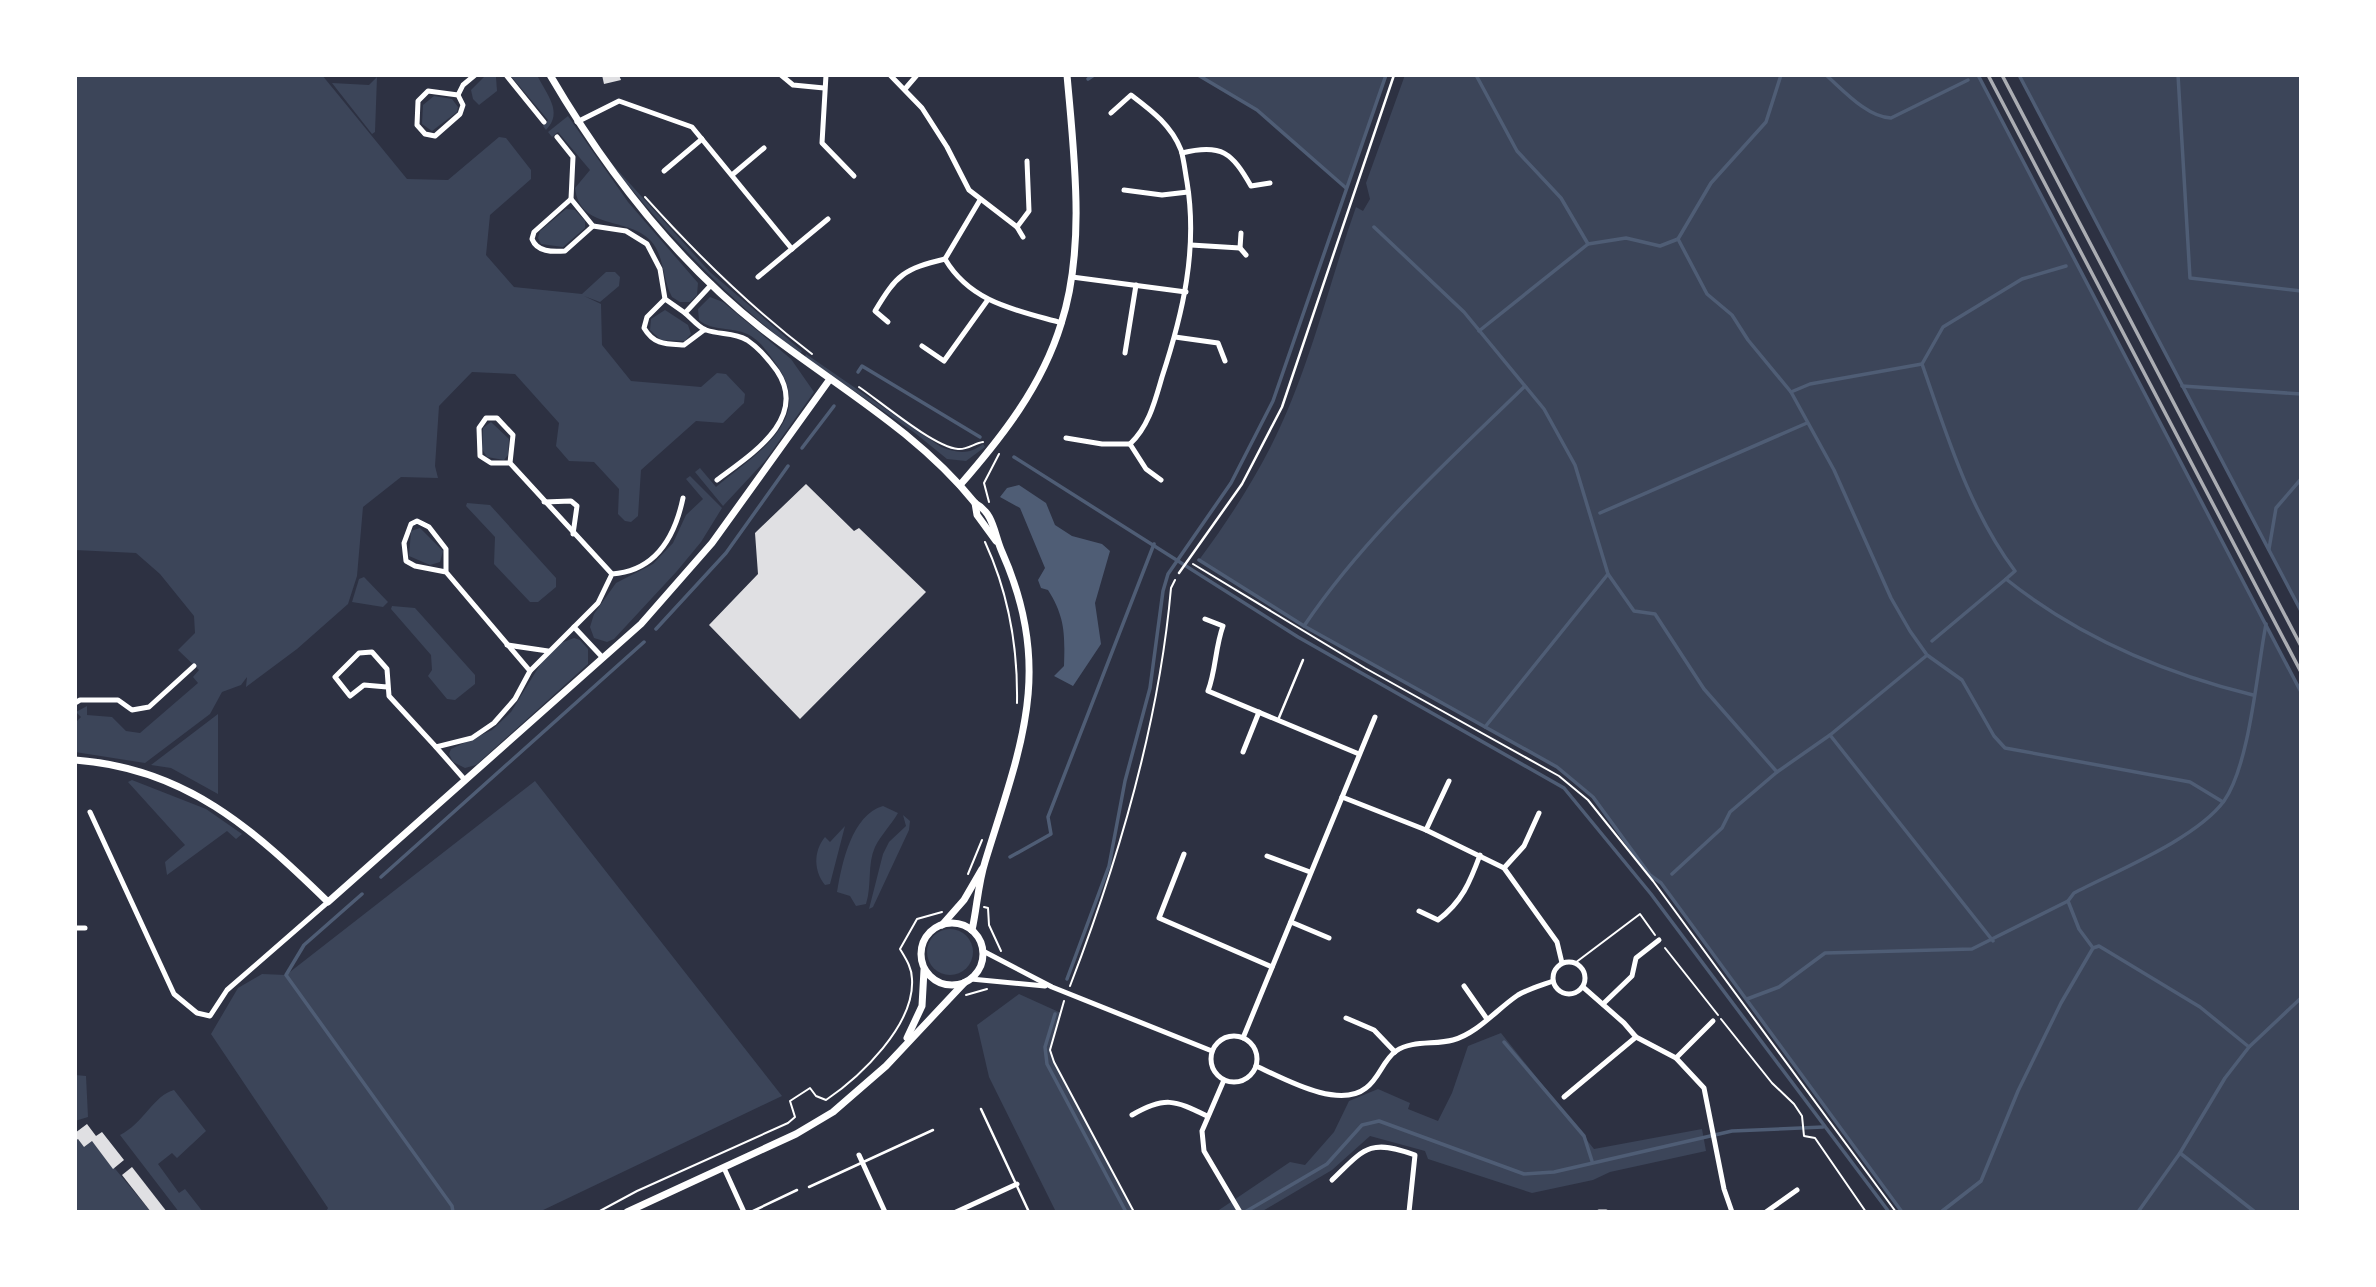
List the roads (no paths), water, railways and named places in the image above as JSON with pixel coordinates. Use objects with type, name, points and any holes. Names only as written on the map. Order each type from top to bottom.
[{"type":"street","points":[[458,95],[463,85],[475,75]]},
{"type":"street","points":[[506,75],[544,121]]},
{"type":"street","points":[[550,75],[577,122],[633,199],[712,284],[759,326],[910,436],[987,514],[1013,581],[1024,622],[1029,664],[1029,703],[1018,759],[984,865],[972,930],[983,951],[1052,987],[1212,1051]]},
{"type":"street","points":[[781,75],[793,85],[824,88]]},
{"type":"street","points":[[826,75],[822,143],[854,176]]},
{"type":"street","points":[[890,75],[922,108],[947,147],[969,190],[1017,227],[1023,237]]},
{"type":"street","points":[[905,89],[917,75]]},
{"type":"street","points":[[960,485],[992,449],[1036,382],[1062,323],[1072,277],[1074,201],[1067,75]]},
{"type":"street","points":[[429,91],[458,95],[463,105],[460,114],[435,136],[425,134],[417,125],[418,101],[429,91]]},
{"type":"street","points":[[1111,113],[1131,95],[1157,114],[1172,132],[1182,153],[1188,192],[1191,245],[1186,292],[1175,337],[1149,417],[1130,444]]},
{"type":"street","points":[[577,122],[607,104],[630,102],[692,127],[792,249]]},
{"type":"street","points":[[557,137],[573,156],[571,199],[593,226],[626,231],[647,244],[660,269],[665,299],[704,330],[728,333],[748,340],[775,369],[786,397],[784,415],[776,430],[717,480]]},
{"type":"street","points":[[664,171],[702,139]]},
{"type":"street","points":[[732,175],[764,148]]},
{"type":"street","points":[[1182,153],[1200,148],[1218,149],[1236,160],[1251,186],[1270,183]]},
{"type":"street","points":[[1017,227],[1029,211],[1027,161]]},
{"type":"street","points":[[1124,190],[1161,195],[1188,192]]},
{"type":"street","points":[[571,199],[534,232],[532,239],[535,245],[543,250],[565,251],[593,226]]},
{"type":"street","points":[[888,322],[875,311],[895,281],[912,267],[945,259],[980,200]]},
{"type":"street","points":[[758,277],[828,219]]},
{"type":"street","points":[[1241,233],[1240,248],[1246,255]]},
{"type":"street","points":[[1191,245],[1240,248]]},
{"type":"street","points":[[945,259],[956,277],[987,301],[1062,323]]},
{"type":"street","points":[[1072,277],[1186,292]]},
{"type":"street","points":[[685,313],[712,284]]},
{"type":"street","points":[[1125,354],[1136,285]]},
{"type":"street","points":[[665,299],[645,321],[644,328],[652,339],[659,343],[684,345],[704,330]]},
{"type":"street","points":[[922,346],[944,361],[987,301]]},
{"type":"street","points":[[1175,337],[1218,343],[1226,360]]},
{"type":"street","points":[[90,812],[174,994],[197,1013],[209,1016],[236,981],[641,624],[688,572],[830,379]]},
{"type":"street","points":[[510,463],[491,463],[480,456],[479,428],[486,418],[497,418],[513,435],[510,463],[543,502],[612,573]]},
{"type":"street","points":[[1066,438],[1101,444],[1130,444]]},
{"type":"street","points":[[1130,444],[1146,469],[1161,480]]},
{"type":"street","points":[[612,573],[642,565],[668,542],[676,528],[682,498]]},
{"type":"street","points":[[543,502],[571,501],[577,506],[573,534]]},
{"type":"street","points":[[975,503],[977,515],[997,541]]},
{"type":"street","points":[[446,572],[446,549],[425,524],[417,521],[411,524],[404,543],[406,561],[415,566],[446,572],[530,671]]},
{"type":"street","points":[[436,747],[472,737],[494,723],[515,699],[530,671],[598,603],[612,573]]},
{"type":"street","points":[[1205,619],[1223,626],[1217,641],[1214,675],[1208,691],[1359,754]]},
{"type":"street","points":[[574,627],[603,658]]},
{"type":"street","points":[[507,645],[548,651]]},
{"type":"street","points":[[387,687],[363,685],[350,696],[335,677],[359,653],[369,651],[387,670],[387,687],[392,700],[465,780]]},
{"type":"street","points":[[75,703],[80,700],[118,700],[132,710],[149,708],[194,666]]},
{"type":"street","points":[[1243,752],[1259,712]]},
{"type":"street","points":[[1243,1038],[1375,717]]},
{"type":"street","points":[[75,760],[143,772],[216,806],[272,847],[328,902]]},
{"type":"street","points":[[1426,830],[1449,781]]},
{"type":"street","points":[[1342,797],[1426,830],[1504,868],[1557,942],[1562,963]]},
{"type":"street","points":[[1504,868],[1524,846],[1539,813]]},
{"type":"street","points":[[1184,854],[1159,918],[1272,967]]},
{"type":"street","points":[[1419,911],[1438,920],[1451,910],[1468,887],[1480,855]]},
{"type":"street","points":[[1267,856],[1310,872]]},
{"type":"street","points":[[904,1045],[922,1006],[926,987],[924,941],[964,900],[984,865]]},
{"type":"street","points":[[1291,922],[1329,938]]},
{"type":"street","points":[[942,925],[957,924],[972,930]]},
{"type":"street","points":[[75,928],[85,928]]},
{"type":"street","points":[[1603,1004],[1632,976],[1636,958],[1659,940]]},
{"type":"street","points":[[628,1212],[796,1134],[833,1112],[869,1082],[978,971],[983,951]]},
{"type":"street","points":[[1562,963],[1575,963],[1583,970],[1586,978],[1583,987],[1576,993],[1566,995],[1555,988],[1554,972],[1562,963]]},
{"type":"street","points":[[924,965],[936,980],[944,984],[997,980],[1052,987]]},
{"type":"street","points":[[1256,1066],[1310,1090],[1349,1095],[1364,1090],[1395,1052],[1408,1046],[1455,1040],[1520,993],[1553,981]]},
{"type":"street","points":[[1464,986],[1487,1018]]},
{"type":"street","points":[[1583,987],[1636,1037],[1676,1058],[1704,1088],[1728,1205],[1732,1212]]},
{"type":"street","points":[[1346,1018],[1374,1030],[1395,1052]]},
{"type":"street","points":[[1676,1058],[1713,1021]]},
{"type":"street","points":[[1229,1036],[1243,1038],[1256,1052],[1256,1066],[1241,1081],[1224,1080],[1213,1070],[1212,1051],[1217,1042],[1229,1036]]},
{"type":"street","points":[[1564,1097],[1636,1037]]},
{"type":"street","points":[[1224,1080],[1202,1131],[1204,1151],[1240,1212]]},
{"type":"street","points":[[1132,1115],[1153,1102],[1168,1100],[1207,1116]]},
{"type":"street","points":[[1332,1180],[1363,1149],[1378,1145],[1392,1146],[1415,1155],[1409,1212]]},
{"type":"street","points":[[859,1155],[885,1212]]},
{"type":"street","points":[[724,1168],[744,1212]]},
{"type":"street","points":[[956,1212],[1017,1184]]},
{"type":"street","points":[[1766,1212],[1797,1189]]},
{"type":"street","points":[[1599,1212],[1606,1212]]},
{"type":"lane","points":[[1179,573],[1186,559],[1242,484],[1282,407],[1394,75]]},
{"type":"lane","points":[[1278,720],[1303,660]]},
{"type":"lane","points":[[981,1109],[1029,1212]]},
{"type":"lane","points":[[809,1187],[933,1130]]},
{"type":"lane","points":[[751,1212],[797,1190]]},
{"type":"waterway","points":[[1088,79],[1094,75]]},
{"type":"waterway","points":[[1198,75],[1257,110],[1346,188]]},
{"type":"waterway","points":[[1067,979],[1109,866],[1125,781],[1150,688],[1163,591],[1168,574],[1231,483],[1273,401],[1386,75]]},
{"type":"waterway","points":[[1476,75],[1517,151],[1561,198],[1588,244],[1626,238],[1660,246],[1678,239]]},
{"type":"waterway","points":[[1781,75],[1766,122],[1711,183],[1678,239],[1707,294],[1732,315],[1748,340],[1791,392],[1834,470],[1891,598],[1910,631],[1927,655],[1962,680],[1994,736],[2005,748],[2190,782],[2223,802]]},
{"type":"waterway","points":[[1826,75],[1864,108],[1891,118],[1968,80]]},
{"type":"waterway","points":[[1978,75],[2301,692]]},
{"type":"waterway","points":[[2019,75],[2301,611]]},
{"type":"waterway","points":[[2178,75],[2190,278],[2301,291]]},
{"type":"waterway","points":[[1374,227],[1464,312],[1544,409],[1575,465],[1608,574],[1634,611],[1655,614],[1704,689],[1777,772]]},
{"type":"waterway","points":[[1479,331],[1588,244]]},
{"type":"waterway","points":[[2006,579],[2015,571],[1999,548],[1972,497],[1950,445],[1922,364],[1943,327],[2022,279],[2066,266]]},
{"type":"waterway","points":[[1791,392],[1810,384],[1922,364]]},
{"type":"waterway","points":[[858,372],[862,366],[980,437]]},
{"type":"waterway","points":[[2182,386],[2301,394]]},
{"type":"waterway","points":[[1304,626],[1380,531],[1436,472],[1524,387]]},
{"type":"waterway","points":[[802,448],[834,406]]},
{"type":"waterway","points":[[1600,513],[1807,423]]},
{"type":"waterway","points":[[1014,457],[1298,637],[1564,788],[1651,894],[1889,1212]]},
{"type":"waterway","points":[[656,629],[726,553],[788,466]]},
{"type":"waterway","points":[[2269,549],[2276,508],[2301,479]]},
{"type":"waterway","points":[[1010,857],[1051,834],[1048,817],[1154,544]]},
{"type":"waterway","points":[[1199,560],[1304,626],[1557,767],[1593,797],[1650,875],[1661,883],[1902,1212]]},
{"type":"waterway","points":[[1485,727],[1608,574]]},
{"type":"waterway","points":[[1932,641],[2006,579],[2062,618],[2123,650],[2187,676],[2253,695]]},
{"type":"waterway","points":[[1747,999],[1779,987],[1825,953],[1972,949],[2068,901],[2074,893],[2154,853],[2195,828],[2224,801],[2233,785],[2246,741],[2266,624]]},
{"type":"waterway","points":[[381,877],[644,642]]},
{"type":"waterway","points":[[1672,874],[1722,828],[1730,812],[1926,656]]},
{"type":"waterway","points":[[1830,735],[1993,941]]},
{"type":"waterway","points":[[362,894],[304,945],[286,975],[452,1206],[453,1212]]},
{"type":"waterway","points":[[2068,901],[2079,929],[2093,948]]},
{"type":"waterway","points":[[1941,1212],[1981,1181],[2018,1091],[2061,1003],[2093,948],[2099,946],[2200,1007],[2249,1047]]},
{"type":"waterway","points":[[2138,1212],[2180,1153],[2225,1078],[2249,1047],[2301,998]]},
{"type":"waterway","points":[[1055,1014],[1045,1047],[1047,1064],[1126,1212]]},
{"type":"waterway","points":[[1504,1042],[1584,1136],[1592,1161]]},
{"type":"waterway","points":[[1245,1212],[1327,1164],[1362,1125],[1379,1121],[1524,1174],[1554,1172],[1732,1131],[1823,1127]]},
{"type":"waterway","points":[[2180,1153],[2255,1212]]},
{"type":"railway","points":[[1988,75],[2301,672]]},
{"type":"railway","points":[[2002,75],[2301,646]]}]
